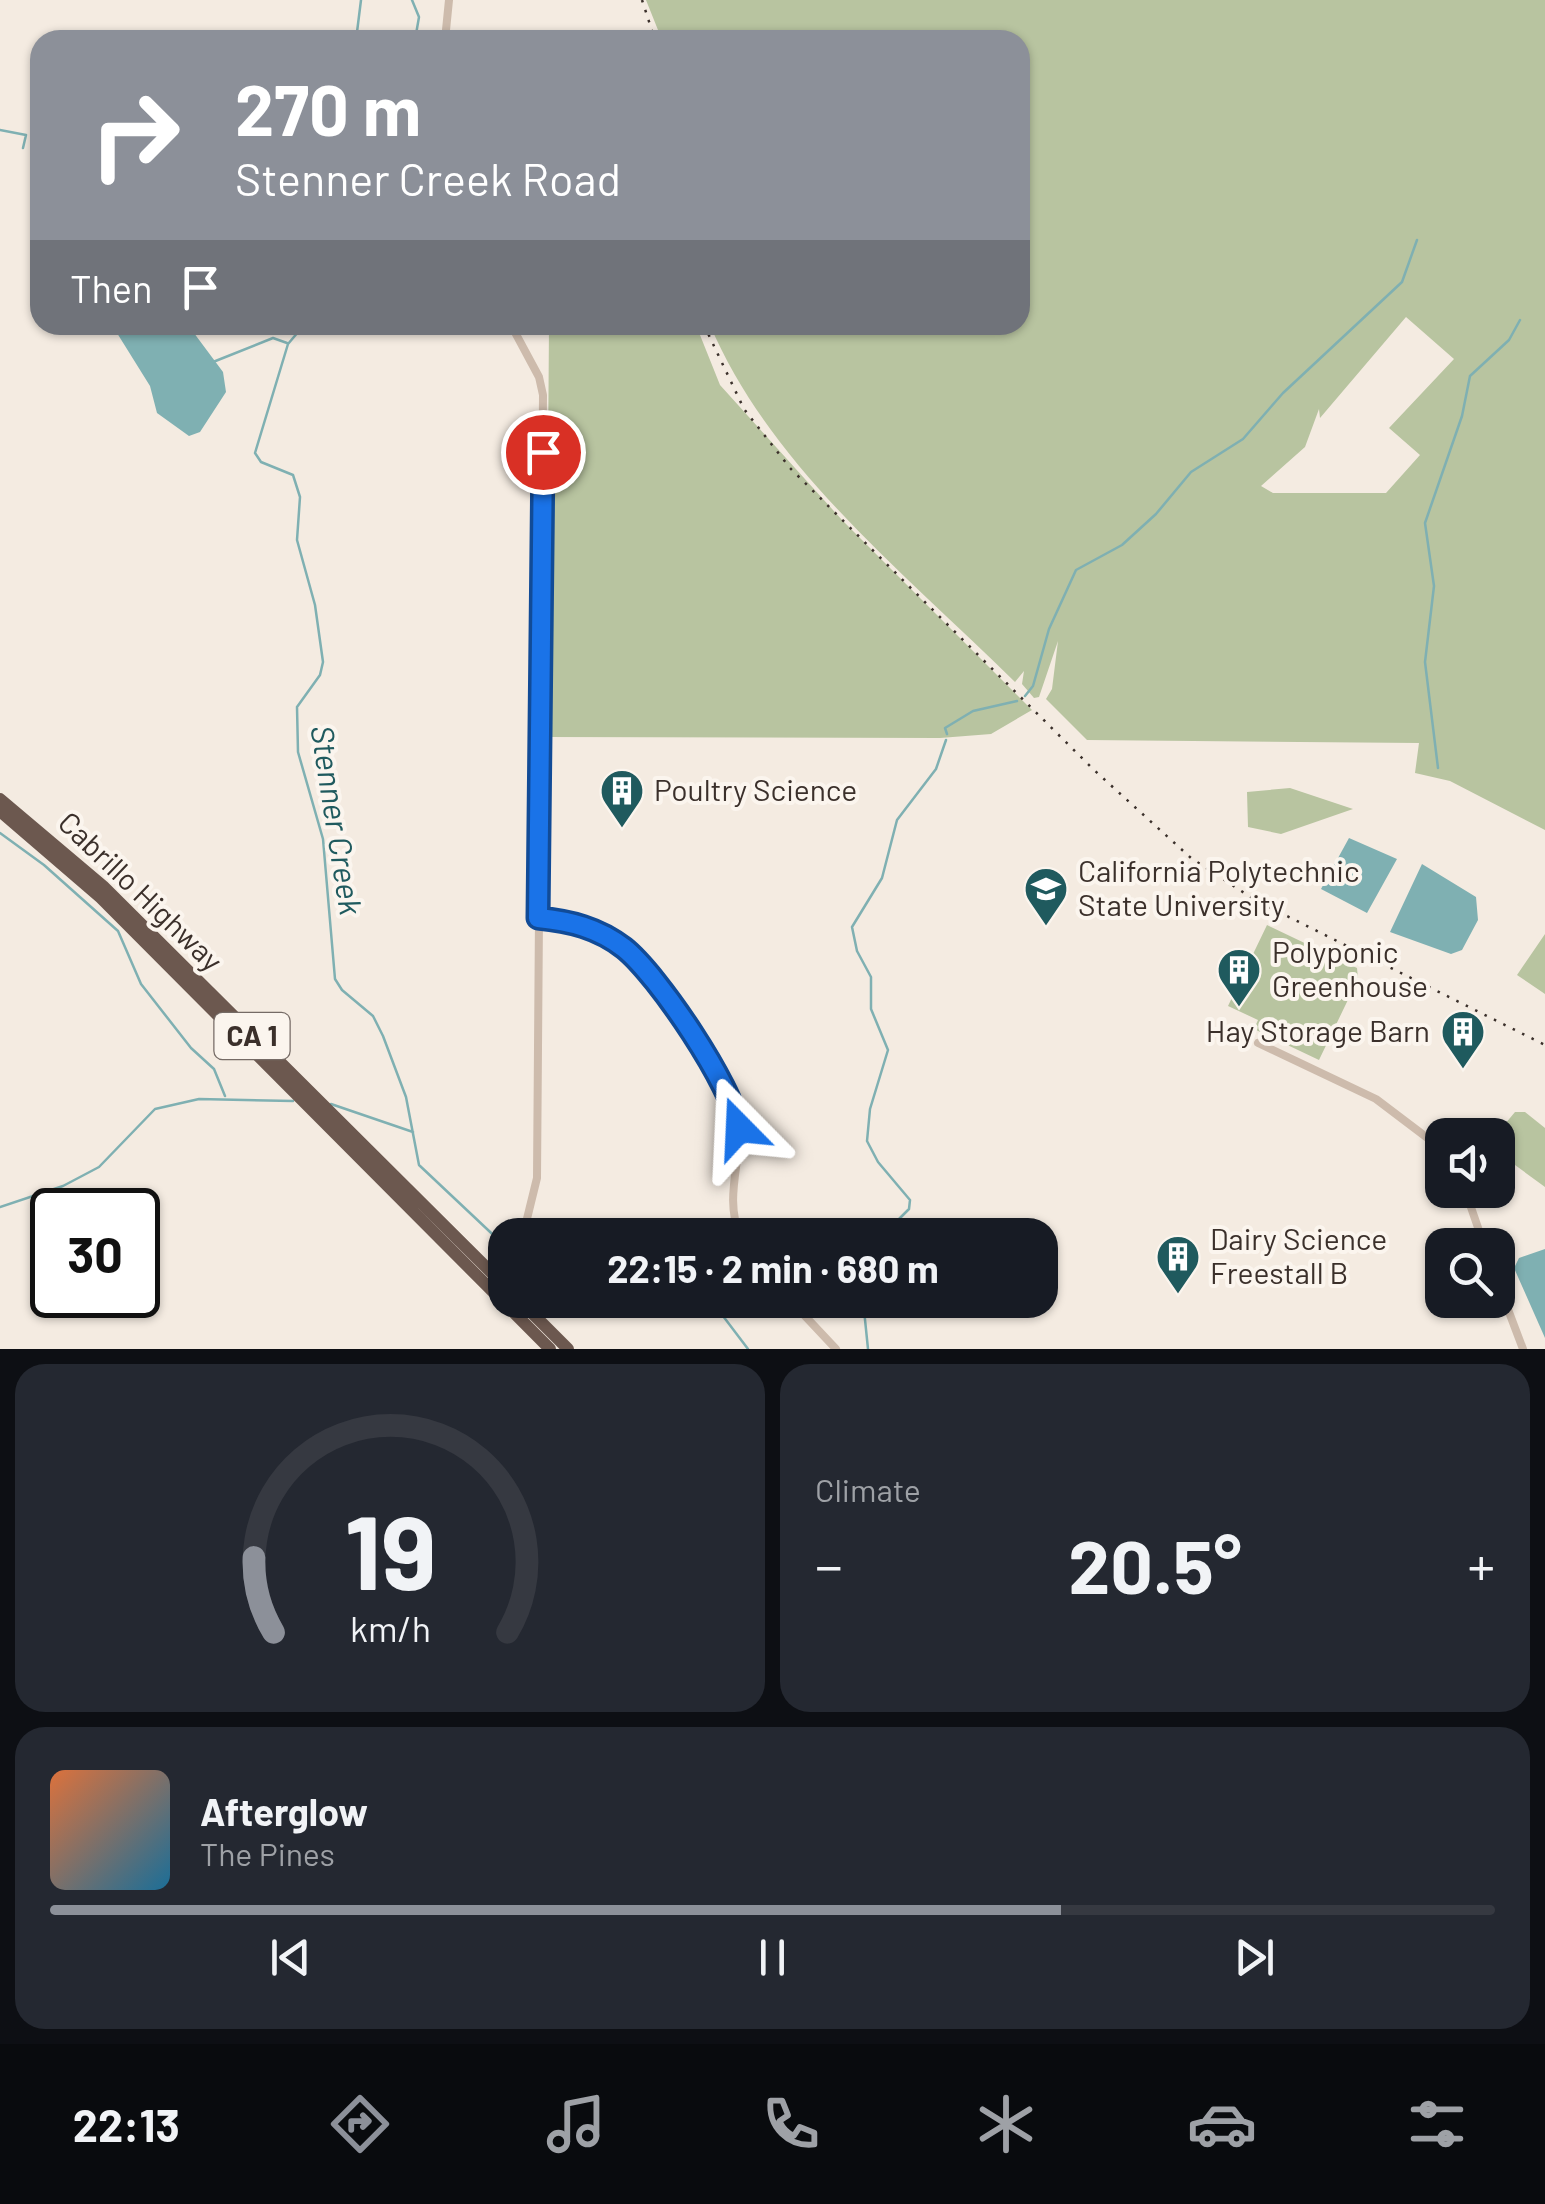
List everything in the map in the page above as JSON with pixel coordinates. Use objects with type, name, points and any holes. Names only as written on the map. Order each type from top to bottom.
[{"type":"highway","name":"Cabrillo Highway","points":[[0,799],[102,886],[488,1271]]},
{"type":"highway","name":"Cabrillo Highway","points":[[0,811],[101,898],[488,1271]]},
{"type":"highway","name":"CA 1","points":[[526,1318],[550,1349]]},
{"type":"highway","points":[[537,1318],[568,1349]]},
{"type":"street","points":[[446,30],[449,0]]},
{"type":"street","points":[[516,335],[544,395],[537,1178],[527,1218]]},
{"type":"street","points":[[538,918],[595,930],[625,948],[654,978],[732,1098],[739,1128],[732,1200],[736,1218]]},
{"type":"street","points":[[1258,1043],[1376,1099],[1425,1136]]},
{"type":"street","points":[[807,1318],[836,1349]]},
{"type":"street","points":[[1511,1318],[1523,1349]]},
{"type":"green space","points":[[646,0],[1545,0],[1545,830],[1450,781],[1415,773],[1419,743],[1087,740],[1046,699],[1052,689],[1058,641],[1039,697],[1034,698],[1022,684],[1024,671],[1015,682],[844,517],[768,426],[715,335],[1030,335],[1030,30],[658,30]],"holes":[[[1406,317],[1454,359],[1389,428],[1420,455],[1386,493],[1273,493],[1261,486],[1305,447],[1319,409],[1320,418]]]},
{"type":"green space","points":[[549,335],[700,335],[720,385],[842,520],[1032,710],[991,734],[940,738],[546,737]]},
{"type":"green space","points":[[1290,788],[1353,809],[1281,834],[1248,827],[1247,792]]},
{"type":"green space","points":[[1267,925],[1357,968],[1358,979],[1319,1060],[1254,1029],[1258,1020],[1228,1006]]},
{"type":"green space","points":[[1545,934],[1545,994],[1517,975]]},
{"type":"green space","points":[[1515,1112],[1525,1112],[1545,1128],[1545,1187],[1515,1165],[1515,1118],[1510,1118]]},
{"type":"water","points":[[118,335],[195,335],[223,372],[226,392],[200,432],[189,436],[157,413],[150,386]]},
{"type":"water","points":[[1349,838],[1397,859],[1367,913],[1321,889]]},
{"type":"water","points":[[1422,864],[1476,897],[1478,920],[1462,950],[1451,954],[1390,932]]},
{"type":"water","points":[[1545,1249],[1545,1338],[1515,1270],[1519,1258]]},
{"type":"waterway","points":[[357,30],[361,0]]},
{"type":"waterway","name":"Stenner Creek","points":[[412,0],[419,17],[417,30]]},
{"type":"waterway","points":[[0,130],[26,135],[23,148]]},
{"type":"waterway","points":[[1025,696],[1033,686],[1049,629],[1076,570],[1122,545],[1156,514],[1191,472],[1243,439],[1283,393],[1402,282],[1417,240]]},
{"type":"waterway","points":[[1438,768],[1425,662],[1434,586],[1425,523],[1462,416],[1470,376],[1509,340],[1520,320]]},
{"type":"waterway","name":"Stenner Creek","points":[[296,335],[288,344],[255,453],[261,462],[293,475],[300,497],[297,540],[315,605],[323,662],[320,675],[297,707],[298,752],[323,839],[335,979],[373,1016],[383,1036],[406,1097],[419,1165],[488,1230]]},
{"type":"waterway","points":[[213,362],[273,338],[287,343]]},
{"type":"waterway","points":[[947,734],[945,728],[973,711],[1017,701]]},
{"type":"waterway","points":[[900,1218],[909,1209],[910,1200],[878,1162],[867,1141],[870,1109],[888,1050],[871,1009],[871,977],[857,951],[852,927],[882,878],[897,820],[936,769],[946,740]]},
{"type":"waterway","points":[[0,833],[44,865],[118,931],[141,984],[191,1048],[214,1069],[225,1096]]},
{"type":"waterway","points":[[0,1207],[63,1186],[99,1167],[155,1109],[199,1099],[293,1101]]},
{"type":"waterway","points":[[331,1104],[413,1132]]},
{"type":"waterway","name":"Stenner Creek","points":[[725,1318],[748,1349]]},
{"type":"waterway","points":[[865,1318],[868,1349]]},
{"type":"railway","points":[[642,0],[652,30]]},
{"type":"railway","points":[[709,335],[744,409],[790,468],[1094,770],[1191,858],[1255,900],[1545,1045]]},
{"type":"place","name":"Poultry Science","points":[[622,829]]},
{"type":"place","name":"California Polytechnic State University","points":[[1046,927]]},
{"type":"place","name":"Polyponic Greenhouse","points":[[1239,1008]]},
{"type":"place","name":"Hay Storage Barn","points":[[1463,1070]]},
{"type":"place","name":"Dairy Science Freestall B","points":[[1178,1295]]},
{"type":"route","points":[[543,452],[538,918],[569,921],[595,930],[625,948],[654,978],[732,1098],[739,1128]]}]
